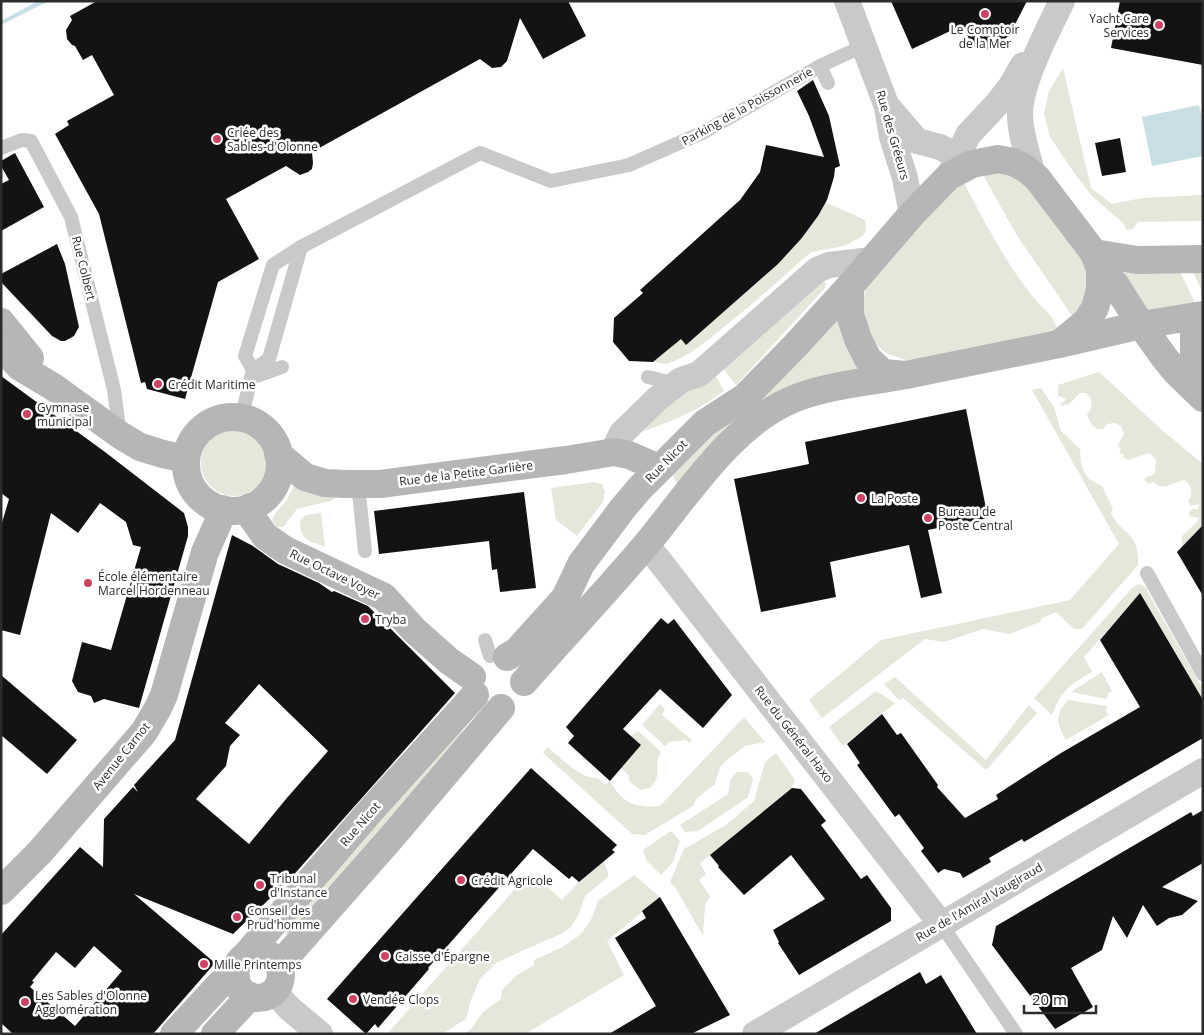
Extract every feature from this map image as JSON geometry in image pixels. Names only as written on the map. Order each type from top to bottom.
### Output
[{"type":"main road","points":[[959,165],[998,159],[1013,162],[1025,168],[1033,175],[1115,284],[1141,325],[1176,372],[1203,397]]},
{"type":"main road","name":"Rue Nicot","points":[[494,651],[517,651],[565,598],[587,557],[623,508],[659,468],[705,422],[745,397],[795,346],[912,214],[959,165]]},
{"type":"main road","points":[[1097,261],[1203,260]]},
{"type":"main road","points":[[1059,344],[1087,321],[1096,308],[1100,290],[1097,261]]},
{"type":"main road","points":[[850,286],[850,315],[858,339],[868,359],[883,372],[906,375]]},
{"type":"main road","points":[[524,682],[646,545],[733,439],[762,416],[790,401],[812,393],[1059,344],[1141,325],[1200,315],[1194,334],[1194,361],[1203,397]]},
{"type":"main road","points":[[1,322],[55,388]]},
{"type":"main road","points":[[1,347],[20,367],[55,388],[120,435],[140,447],[186,460]]},
{"type":"main road","points":[[224,418],[243,418],[253,422],[270,435],[278,454],[280,463],[276,482],[266,497],[250,507],[236,510],[222,509],[205,501],[192,487],[187,469],[186,460],[192,441],[205,426],[224,418]]},
{"type":"main road","name":"Rue de la Petite Garlière","points":[[278,454],[305,477],[326,483],[380,484],[614,452],[628,455],[659,468]]},
{"type":"main road","points":[[611,584],[620,551],[663,500],[666,488],[659,474],[659,468]]},
{"type":"main road","name":"Rue Octave Voyer","points":[[250,507],[253,520],[265,536],[285,550],[384,597],[414,630],[450,661],[474,686]]},
{"type":"main road","name":"Avenue Carnot","points":[[1,891],[40,852],[144,732],[158,708],[205,552],[222,509]]},
{"type":"main road","points":[[494,651],[518,664],[524,675],[524,682],[520,696],[515,702],[500,708],[494,708],[483,703],[474,686],[478,664],[494,651]]},
{"type":"main road","name":"Rue Nicot","points":[[215,1034],[257,977],[372,809],[474,686]]},
{"type":"main road","name":"Rue Nicot","points":[[174,1034],[221,983],[257,977],[391,838],[500,708]]},
{"type":"street","name":"Rue des Gréeurs","points":[[847,1],[887,106],[892,137],[905,178],[912,214]]},
{"type":"street","points":[[1033,175],[1021,125],[1021,104],[1024,90],[1044,39],[1062,1]]},
{"type":"street","points":[[887,106],[917,141],[940,147],[959,165],[968,135],[997,104],[1011,86],[1025,62],[1044,39]]},
{"type":"street","points":[[614,452],[618,441],[631,423],[681,380],[699,374],[817,270],[829,265],[872,260]]},
{"type":"street","name":"Rue du Général Haxo","points":[[646,545],[941,924]]},
{"type":"street","name":"Rue de l'Amiral Vaugiraud","points":[[755,1034],[1203,771]]},
{"type":"street","points":[[257,977],[289,1008],[320,1034]]},
{"type":"lane","name":"Parking de la Poissonnerie","points":[[252,374],[245,356],[273,265],[300,247],[480,153],[551,181],[629,166],[704,132],[820,66],[863,46]]},
{"type":"lane","points":[[820,66],[828,83]]},
{"type":"lane","name":"Rue Colbert","points":[[1,148],[22,140],[31,141],[72,217],[114,390],[120,435]]},
{"type":"lane","points":[[243,418],[252,374],[269,359],[300,247]]},
{"type":"lane","points":[[252,374],[282,367]]},
{"type":"lane","points":[[648,377],[676,384]]},
{"type":"lane","points":[[358,484],[365,551]]},
{"type":"lane","points":[[1147,573],[1203,674]]},
{"type":"lane","points":[[941,924],[1016,1034]]},
{"type":"shaded area","points":[[1063,68],[1091,188],[1112,204],[1142,198],[1203,195],[1203,221],[1138,222],[1133,229],[1126,230],[1124,224],[1092,196],[1050,137],[1044,113],[1049,91]]},
{"type":"shaded area","points":[[1001,172],[1018,178],[1031,188],[1082,259],[1087,275],[1087,302],[1073,317],[1016,234],[982,173]]},
{"type":"shaded area","points":[[963,181],[1004,255],[1033,297],[1052,317],[1057,331],[910,362],[886,353],[873,342],[862,309],[865,291],[874,274],[954,183]]},
{"type":"shaded area","points":[[825,202],[865,220],[865,233],[844,246],[811,252],[752,304],[690,353],[667,364],[653,362],[672,347],[672,329],[686,345],[778,264],[801,239]]},
{"type":"shaded area","points":[[1190,266],[1203,266],[1203,293]]},
{"type":"shaded area","points":[[1178,268],[1197,307],[1150,314],[1124,274],[1126,272]]},
{"type":"shaded area","points":[[823,280],[826,283],[825,288],[736,385],[722,367]]},
{"type":"shaded area","points":[[840,317],[868,371],[749,405]]},
{"type":"shaded area","points":[[1099,372],[1163,431],[1203,464],[1203,525],[1182,547],[1182,536],[1199,518],[1190,516],[1189,512],[1193,509],[1198,509],[1199,504],[1190,506],[1188,500],[1191,497],[1191,492],[1188,484],[1184,480],[1169,486],[1161,486],[1154,482],[1148,484],[1144,479],[1155,472],[1156,459],[1149,453],[1128,460],[1123,457],[1124,455],[1119,453],[1121,449],[1118,445],[1124,434],[1121,426],[1115,423],[1107,424],[1103,429],[1094,427],[1087,415],[1092,404],[1086,393],[1080,393],[1069,404],[1061,406],[1061,403],[1066,399],[1058,396],[1058,385]]},
{"type":"shaded area","points":[[715,375],[724,391],[684,415],[640,432],[684,386]]},
{"type":"shaded area","points":[[1041,388],[1054,407],[1061,431],[1080,449],[1084,472],[1089,479],[1102,486],[1113,509],[1111,514],[1133,540],[1138,554],[1138,565],[1082,629],[1074,629],[1056,612],[1042,618],[1040,622],[1010,634],[983,629],[944,642],[925,639],[822,718],[809,700],[881,640],[1070,600],[1119,544],[1032,390]]},
{"type":"shaded area","points":[[739,413],[743,419],[680,488],[676,483],[667,459],[707,440]]},
{"type":"shaded area","points":[[234,430],[247,432],[257,440],[265,450],[267,463],[265,476],[257,486],[247,494],[234,496],[221,494],[211,486],[203,476],[201,463],[203,450],[211,440],[221,432]]},
{"type":"shaded area","points":[[594,482],[602,484],[605,491],[603,502],[577,536],[556,520],[551,488]]},
{"type":"shaded area","points":[[301,483],[331,492],[335,498],[297,509],[283,527],[277,527],[272,520],[274,515],[286,501],[294,486]]},
{"type":"shaded area","points":[[321,513],[325,547],[306,538],[300,527],[300,520],[306,515]]},
{"type":"shaded area","points":[[1139,584],[1147,588],[1203,689],[1203,700],[1140,594],[1084,657],[1092,672],[1067,689],[1052,715],[1034,698],[1133,587]]},
{"type":"shaded area","points":[[1102,672],[1112,691],[1108,694],[1107,699],[1071,692]]},
{"type":"shaded area","points":[[895,677],[986,760],[1029,705],[1037,713],[986,770],[903,698],[899,700],[884,684]]},
{"type":"shaded area","points":[[876,691],[895,703],[843,746],[829,727]]},
{"type":"shaded area","points":[[1068,700],[1107,706],[1106,712],[1109,715],[1066,740],[1058,719],[1061,710]]},
{"type":"shaded area","points":[[660,704],[665,709],[662,715],[692,740],[690,743],[685,740],[669,742],[665,746],[642,725]]},
{"type":"shaded area","points":[[744,717],[765,742],[745,746],[720,767],[715,784],[697,798],[693,806],[645,835],[632,834],[543,753],[547,747],[578,772],[592,778],[598,778],[605,785],[610,781],[620,795],[630,803],[643,806],[660,806]]},
{"type":"shaded area","points":[[457,728],[464,734],[291,940],[281,928]]},
{"type":"shaded area","points":[[638,731],[661,752],[657,762],[657,778],[650,788],[640,790],[628,780],[630,777],[621,768],[641,745],[631,736]]},
{"type":"shaded area","points":[[776,753],[795,780],[791,789],[700,863],[706,874],[699,880],[710,896],[705,905],[703,936],[675,887],[670,882],[684,849],[726,825],[754,801],[765,762]]},
{"type":"shaded area","points":[[737,772],[748,772],[753,779],[748,797],[698,831],[685,832],[680,825],[728,794],[731,779]]},
{"type":"shaded area","points":[[671,831],[680,841],[673,862],[661,875],[647,861],[643,850]]},
{"type":"shaded area","points":[[603,861],[608,877],[585,896],[578,916],[570,928],[561,934],[496,963],[480,979],[471,1000],[466,1019],[442,1034],[387,1034],[530,872],[562,900]]},
{"type":"shaded area","points":[[634,875],[660,897],[607,941],[624,975],[525,1034],[464,1034],[471,1029],[483,1012],[501,999],[502,990],[516,976],[534,965],[534,960],[561,948],[581,934],[592,918],[598,901]]},
{"type":"water","points":[[1,1],[49,1],[1,25]]},
{"type":"water","points":[[1199,105],[1203,121],[1203,156],[1152,166],[1142,117]]},
{"type":"pier","points":[[5,1],[38,1],[1,21],[1,3]]},
{"type":"building","points":[[97,1],[568,1],[586,36],[543,59],[520,18],[507,61],[501,67],[492,68],[480,59],[312,152],[312,169],[308,172],[300,175],[286,166],[226,199],[259,259],[218,282],[185,399],[147,389],[145,382],[141,383],[99,214],[55,134],[69,125],[67,121],[114,95],[92,55],[83,60],[75,46],[67,39],[66,30],[72,20],[70,16]]},
{"type":"building","points":[[891,1],[1027,1],[1009,36],[986,50],[972,46],[963,25],[912,49]]},
{"type":"building","name":"Yacht Care Services","points":[[1120,1],[1203,1],[1203,65],[1111,48]]},
{"type":"building","points":[[813,80],[829,116],[840,166],[835,168],[827,200],[818,216],[801,239],[778,264],[686,345],[681,339],[653,362],[629,361],[613,342],[614,318],[643,293],[640,290],[740,200],[760,172],[766,145],[824,157],[809,116],[797,91]]},
{"type":"building","points":[[1120,138],[1126,172],[1102,176],[1095,143]]},
{"type":"building","points":[[15,153],[44,207],[1,231],[1,184],[9,180],[1,166],[1,161]]},
{"type":"building","points":[[57,244],[65,264],[79,327],[74,336],[65,341],[52,336],[1,282],[1,274]]},
{"type":"building","points":[[1,376],[184,513],[188,527],[188,536],[139,708],[104,699],[94,703],[91,696],[78,692],[72,681],[82,642],[111,650],[141,547],[133,545],[126,522],[100,503],[78,533],[51,513],[20,635],[1,630],[1,526],[9,499],[1,493]]},
{"type":"building","name":"La Poste","points":[[966,409],[988,518],[928,530],[942,593],[921,598],[909,545],[830,562],[836,597],[761,612],[734,479],[809,464],[805,442]]},
{"type":"building","points":[[524,492],[536,588],[500,592],[497,569],[492,570],[489,541],[379,554],[374,511]]},
{"type":"building","points":[[1203,525],[1203,596],[1177,552]]},
{"type":"building","points":[[232,535],[253,546],[278,564],[319,583],[332,592],[334,591],[368,606],[455,693],[290,879],[233,934],[134,894],[215,963],[153,1034],[13,1034],[1,1023],[1,935],[80,847],[103,867],[104,819],[133,787],[138,792],[134,785],[175,740]],"holes":[[[259,684],[328,751],[249,844],[196,799],[226,766],[230,746],[240,735],[225,723]],[[94,946],[122,971],[75,1026],[30,987],[34,982],[32,981],[56,952],[75,968]]]},
{"type":"building","points":[[1140,593],[1203,700],[1203,738],[1024,842],[1022,839],[989,858],[991,862],[963,878],[960,873],[944,869],[938,873],[921,851],[924,848],[899,814],[895,817],[857,765],[860,763],[847,744],[882,714],[897,735],[901,733],[938,785],[937,787],[965,818],[998,799],[996,795],[1061,753],[1140,707],[1100,640]]},
{"type":"building","points":[[661,618],[668,624],[674,619],[732,695],[703,728],[660,689],[623,729],[641,745],[610,781],[568,743],[574,736],[566,727]]},
{"type":"building","points":[[1,675],[77,740],[47,774],[1,735]]},
{"type":"building","points":[[531,768],[617,845],[612,850],[615,852],[579,882],[572,876],[569,879],[533,849],[378,1028],[375,1024],[366,1034],[327,999]]},
{"type":"building","points":[[792,788],[801,789],[826,821],[821,825],[861,879],[867,875],[891,908],[891,921],[799,975],[778,943],[773,930],[825,899],[791,855],[744,895],[718,867],[710,855]]},
{"type":"building","points":[[1203,810],[1203,863],[1162,887],[1198,901],[1182,915],[1169,918],[1157,926],[1143,905],[1127,938],[1113,916],[1102,950],[1071,968],[1093,1007],[1055,1029],[992,945],[996,926],[1191,812],[1193,816]]},
{"type":"building","points":[[660,897],[730,1015],[691,1034],[609,1034],[656,1006],[615,938],[646,918],[642,911]]},
{"type":"building","points":[[920,972],[926,984],[941,975],[977,1034],[814,1034]]},
{"type":"place","name":"Le Comptoir de la Mer","points":[[985,14]]},
{"type":"place","name":"Yacht Care Services","points":[[1159,25]]},
{"type":"place","name":"Criée des Sables-d'Olonne","points":[[217,139]]},
{"type":"place","name":"Crédit Maritime","points":[[158,384]]},
{"type":"place","name":"Gymnase municipal","points":[[27,414]]},
{"type":"place","name":"La Poste","points":[[861,498]]},
{"type":"place","name":"Bureau de Poste Central","points":[[928,518]]},
{"type":"place","name":"École élémentaire Marcel Hordenneau","points":[[88,583]]},
{"type":"place","name":"Tryba","points":[[365,619]]},
{"type":"place","name":"Crédit Agricole","points":[[461,880]]},
{"type":"place","name":"Tribunal d'Instance","points":[[260,885]]},
{"type":"place","name":"Conseil des Prud'homme","points":[[237,917]]},
{"type":"place","name":"Caisse d'Épargne","points":[[385,956]]},
{"type":"place","name":"Mille Printemps","points":[[204,964]]},
{"type":"place","name":"Vendée Clops","points":[[353,999]]},
{"type":"place","name":"Les Sables d'Olonne Agglomération","points":[[25,1002]]}]
